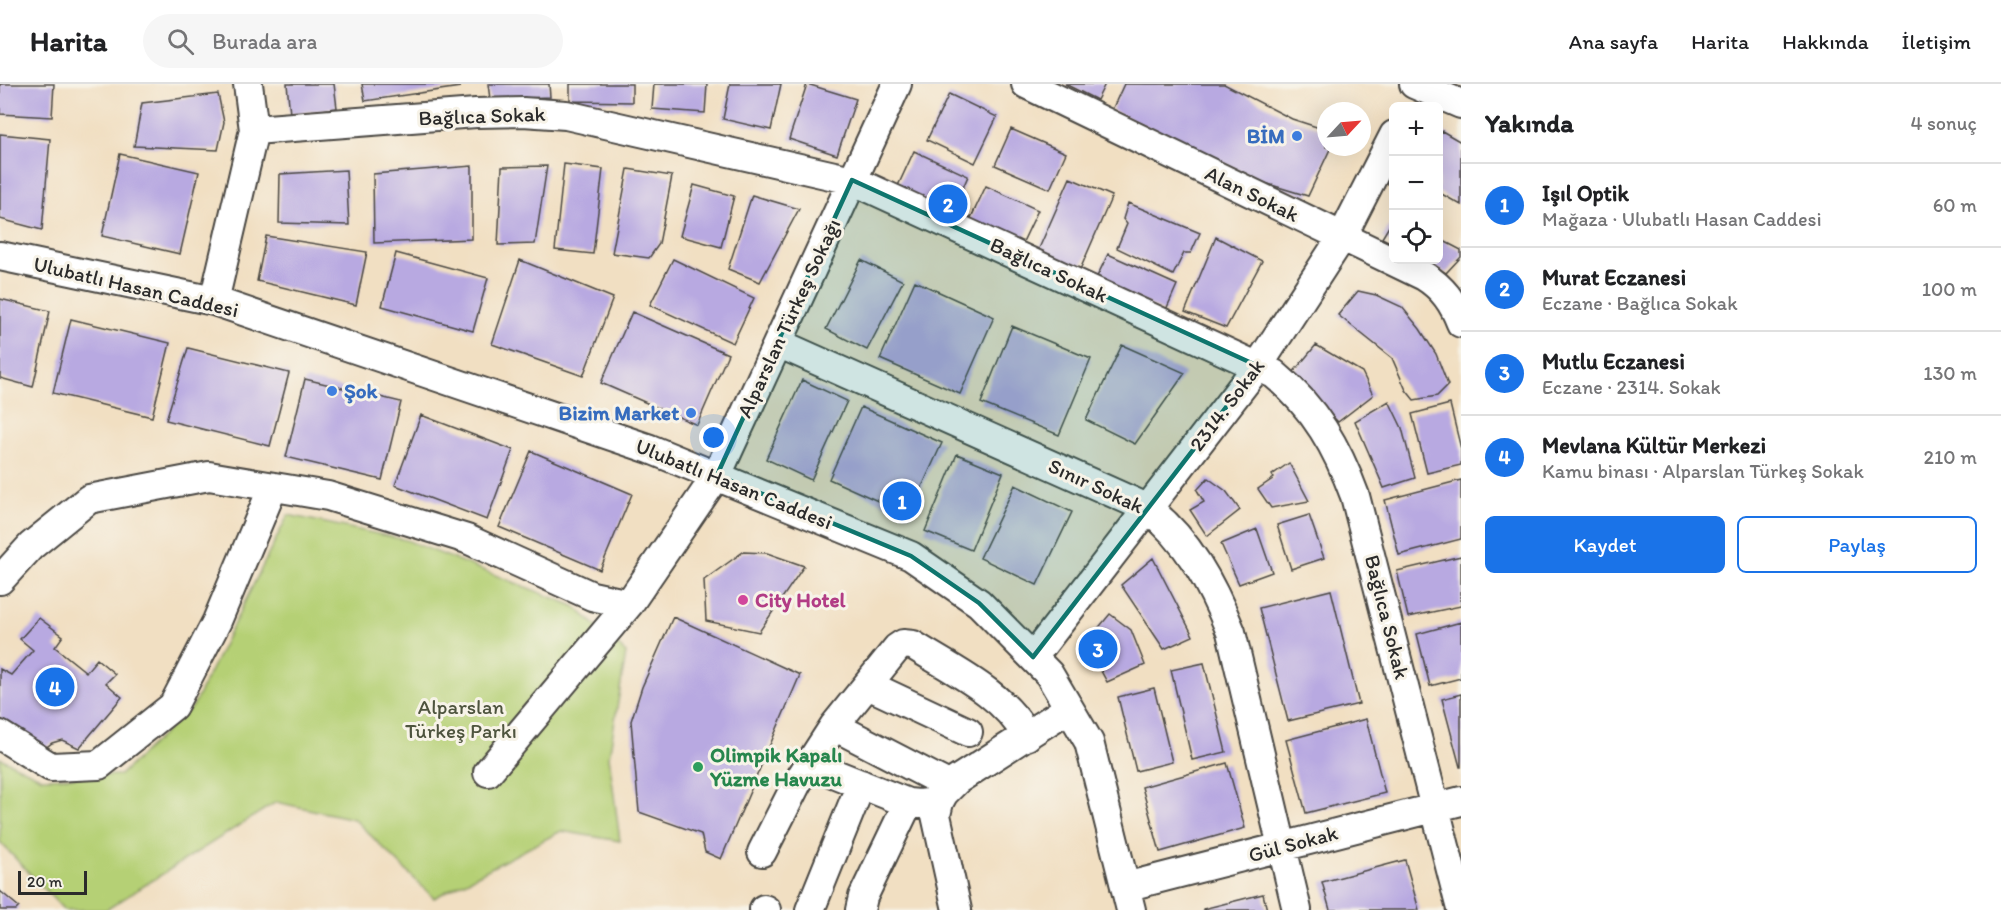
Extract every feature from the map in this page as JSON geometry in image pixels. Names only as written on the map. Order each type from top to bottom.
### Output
[{"type":"street","points":[[214,301],[254,130],[248,84]]},
{"type":"street","name":"Alparslan Türkeş Sokağı","points":[[488,772],[629,604],[717,475],[897,84]]},
{"type":"street","name":"Alan Sokak","points":[[1026,84],[1424,276],[1452,282],[1452,302],[1461,323]]},
{"type":"street","points":[[1414,92],[1461,104]]},
{"type":"street","name":"Bağlıca Sokak","points":[[254,130],[476,113],[543,113],[566,115],[852,180],[1274,374],[1304,402],[1329,439],[1349,480],[1448,804],[1461,909]]},
{"type":"street","name":"2314. Sokak","points":[[1033,657],[1258,366],[1342,237],[1389,145]]},
{"type":"street","name":"Ulubatlı Hasan Caddesi","points":[[0,256],[214,301],[650,449],[911,556],[979,603],[1049,674],[1089,742],[1128,899]]},
{"type":"street","name":"Sınır Sokak","points":[[778,343],[1147,508],[1162,519],[1190,553],[1221,606],[1231,632],[1297,910]]},
{"type":"street","points":[[0,580],[31,546],[89,499],[209,476],[328,496],[467,539],[592,596],[629,604]]},
{"type":"street","points":[[0,735],[51,767],[99,765],[173,706],[217,621],[273,487]]},
{"type":"street","points":[[762,852],[796,783],[834,726],[897,648],[908,644],[996,697],[1012,713],[1027,736]]},
{"type":"street","points":[[868,685],[968,732]]},
{"type":"street","points":[[810,764],[908,803],[919,804],[944,794],[968,772],[1069,708]]},
{"type":"street","points":[[834,726],[944,794]]},
{"type":"street","points":[[810,910],[861,784]]},
{"type":"street","points":[[944,794],[936,815],[957,910]]},
{"type":"street","points":[[860,910],[863,897],[908,803]]},
{"type":"street","name":"Gül Sokak","points":[[1128,899],[1282,847],[1448,804]]},
{"type":"highlighted area","points":[[852,180],[1258,366],[1033,657],[979,603],[911,556],[717,475]]},
{"type":"green space","name":"Alparslan Türkeş Parkı","points":[[288,515],[406,540],[574,606],[626,653],[609,757],[620,841],[561,831],[434,898],[354,819],[276,802],[106,910],[64,910],[0,842],[0,758],[42,778],[120,775],[193,706]]},
{"type":"building","points":[[0,84],[54,84],[52,117],[0,114]]},
{"type":"building","points":[[287,84],[334,84],[337,108],[290,114]]},
{"type":"building","points":[[362,84],[460,84],[460,87],[365,101]]},
{"type":"building","points":[[488,84],[549,84],[550,97],[490,99]]},
{"type":"building","points":[[570,84],[632,84],[632,102],[570,101]]},
{"type":"building","points":[[654,84],[707,84],[705,113],[652,109]]},
{"type":"building","points":[[730,84],[781,84],[771,130],[723,119]]},
{"type":"building","points":[[807,84],[856,99],[837,155],[789,139]]},
{"type":"building","points":[[1065,84],[1105,84],[1097,100]]},
{"type":"building","points":[[1124,84],[1224,84],[1292,119],[1317,127],[1317,156],[1327,156],[1308,196],[1265,183],[1112,110]]},
{"type":"building","points":[[218,94],[224,122],[218,150],[134,146],[142,103]]},
{"type":"building","points":[[949,94],[997,117],[975,163],[927,140]]},
{"type":"building","points":[[1011,129],[1066,153],[1050,189],[995,165]]},
{"type":"building","points":[[1443,132],[1461,142],[1461,205],[1443,195]]},
{"type":"building","points":[[0,134],[50,139],[42,230],[0,219]]},
{"type":"building","points":[[914,151],[968,176],[952,213],[897,188]]},
{"type":"building","points":[[120,154],[199,172],[180,254],[102,236]]},
{"type":"building","points":[[564,164],[603,169],[593,254],[555,250]]},
{"type":"building","points":[[472,166],[472,239],[374,243],[373,174]]},
{"type":"building","points":[[547,166],[535,244],[498,245],[502,167]]},
{"type":"building","points":[[628,169],[672,176],[659,244],[649,258],[612,253]]},
{"type":"building","points":[[346,170],[349,225],[279,223],[280,174]]},
{"type":"building","points":[[1070,178],[1112,196],[1079,272],[1037,253]]},
{"type":"building","points":[[694,185],[734,196],[721,247],[680,236]]},
{"type":"building","points":[[986,186],[1038,210],[1021,246],[969,222]]},
{"type":"building","points":[[752,195],[799,209],[760,282],[728,269]]},
{"type":"building","points":[[1128,203],[1200,233],[1191,253],[1184,253],[1173,275],[1117,248],[1127,224],[1123,219]]},
{"type":"building","points":[[1389,226],[1389,242],[1382,238]]},
{"type":"building","points":[[266,236],[367,252],[356,305],[257,281]]},
{"type":"building","points":[[1216,237],[1262,261],[1226,328],[1185,312]]},
{"type":"building","points":[[1443,241],[1461,250],[1461,257],[1446,273],[1429,264],[1443,264]]},
{"type":"building","points":[[396,253],[488,278],[473,331],[382,306]]},
{"type":"building","points":[[1108,254],[1177,285],[1165,312],[1095,281]]},
{"type":"building","points":[[673,259],[754,298],[733,343],[650,305]]},
{"type":"building","points":[[520,260],[613,298],[583,376],[492,344]]},
{"type":"building","points":[[861,260],[903,281],[867,350],[826,329]]},
{"type":"building","points":[[915,281],[994,317],[960,394],[880,359]]},
{"type":"building","points":[[1358,291],[1376,295],[1402,307],[1420,329],[1436,354],[1448,385],[1437,396],[1414,400],[1406,390],[1392,358],[1338,315]]},
{"type":"building","points":[[0,299],[50,311],[33,387],[0,378]]},
{"type":"building","points":[[632,312],[728,354],[697,425],[601,383]]},
{"type":"building","points":[[71,319],[170,343],[152,417],[53,393]]},
{"type":"building","points":[[1012,326],[1091,359],[1059,435],[981,403]]},
{"type":"building","points":[[1122,345],[1185,373],[1135,444],[1086,420]]},
{"type":"building","points":[[1316,345],[1362,372],[1373,395],[1338,422],[1292,374]]},
{"type":"building","points":[[188,348],[289,373],[270,446],[166,420]]},
{"type":"building","points":[[305,379],[401,402],[382,480],[286,457]]},
{"type":"building","points":[[802,380],[847,401],[811,480],[766,459]]},
{"type":"building","points":[[1389,401],[1402,428],[1415,478],[1384,488],[1355,421]]},
{"type":"building","points":[[1450,404],[1461,449],[1461,465],[1427,473],[1412,414]]},
{"type":"building","points":[[861,407],[942,443],[909,515],[829,479]]},
{"type":"building","points":[[421,415],[513,450],[487,520],[395,485]]},
{"type":"building","points":[[531,451],[632,494],[600,570],[499,527]]},
{"type":"building","points":[[957,454],[1003,473],[971,550],[925,531]]},
{"type":"building","points":[[1289,463],[1309,501],[1271,508],[1258,489],[1274,478],[1272,475]]},
{"type":"building","points":[[1208,478],[1226,491],[1240,510],[1207,536],[1190,510],[1204,502],[1197,490]]},
{"type":"building","points":[[1461,480],[1461,539],[1399,555],[1385,500]]},
{"type":"building","points":[[1015,485],[1072,512],[1037,585],[980,558]]},
{"type":"building","points":[[1309,515],[1324,558],[1291,569],[1277,525]]},
{"type":"building","points":[[1257,529],[1272,572],[1239,584],[1221,544]]},
{"type":"building","name":"City Hotel","points":[[743,552],[767,553],[804,566],[759,632],[706,621],[704,580]]},
{"type":"building","points":[[1461,556],[1461,606],[1408,617],[1397,571]]},
{"type":"building","points":[[1153,558],[1193,636],[1164,649],[1121,585]]},
{"type":"building","points":[[1331,590],[1359,704],[1288,721],[1259,608]]},
{"type":"building","points":[[1110,614],[1131,630],[1145,665],[1107,682],[1086,643]]},
{"type":"building","name":"Olimpik Kapalı Yüzme Havuzu","points":[[673,617],[800,675],[721,859],[705,852],[701,834],[639,812],[631,721],[642,687]]},
{"type":"building","points":[[39,618],[63,636],[55,647],[86,672],[97,659],[115,674],[106,683],[122,697],[79,748],[62,740],[52,743],[40,752],[0,718],[0,669],[11,675],[33,650],[20,639]]},
{"type":"building","points":[[1461,622],[1461,678],[1430,686],[1417,634]]},
{"type":"building","points":[[1204,663],[1226,752],[1192,760],[1171,670]]},
{"type":"building","points":[[1154,688],[1172,762],[1136,771],[1118,697]]},
{"type":"building","points":[[1461,694],[1461,767],[1460,767],[1442,699]]},
{"type":"building","points":[[1366,719],[1385,793],[1306,813],[1286,740]]},
{"type":"building","points":[[1227,763],[1245,828],[1160,852],[1142,787]]},
{"type":"building","points":[[1405,860],[1419,910],[1330,910],[1322,882]]},
{"type":"building","points":[[0,891],[19,907],[16,910],[0,910]]},
{"type":"building","points":[[1263,894],[1267,910],[1203,910],[1203,909]]},
{"type":"place","name":"BİM","points":[[1297,136]]},
{"type":"place","name":"Murat Eczanesi","points":[[948,204]]},
{"type":"place","name":"Şok","points":[[332,391]]},
{"type":"place","name":"Bizim Market","points":[[691,413]]},
{"type":"place","name":"Işıl Optik","points":[[902,501]]},
{"type":"place","name":"City Hotel","points":[[743,600]]},
{"type":"place","name":"Mutlu Eczanesi","points":[[1098,649]]},
{"type":"place","name":"Mevlana Kültür Merkezi","points":[[55,687]]},
{"type":"place","name":"Olimpik Kapalı Yüzme Havuzu","points":[[698,767]]}]
